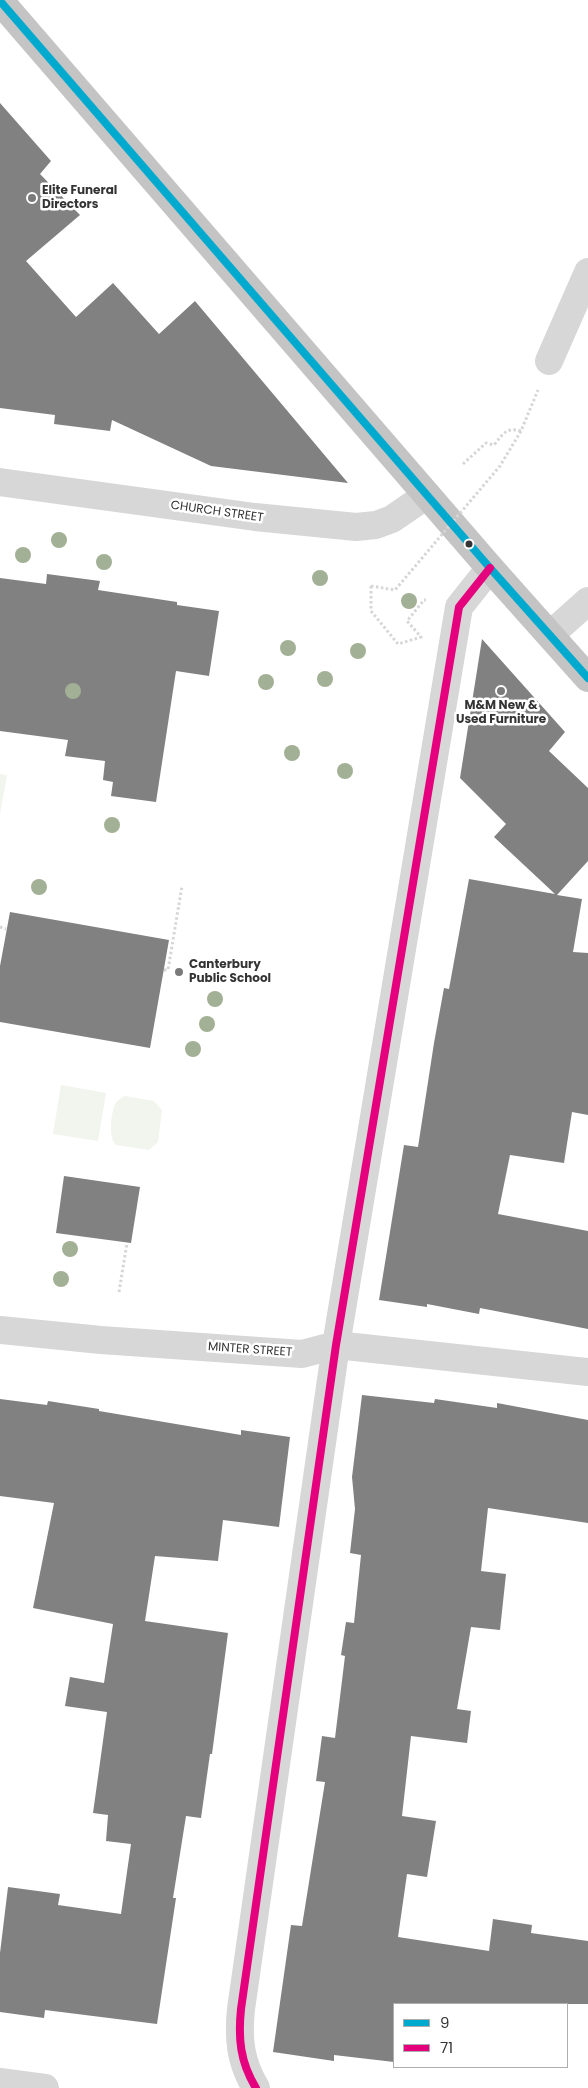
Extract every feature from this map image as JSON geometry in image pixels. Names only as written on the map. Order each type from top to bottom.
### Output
[{"type":"highway","points":[[0,1],[490,568],[588,678]]},
{"type":"street","points":[[549,361],[588,272]]},
{"type":"street","name":"CHURCH STREET","points":[[0,482],[255,518],[356,527],[376,525],[392,519],[427,495]]},
{"type":"street","points":[[256,2088],[248,2074],[241,2054],[239,2033],[241,2009],[336,1345],[459,607],[490,568]]},
{"type":"street","points":[[550,634],[588,601]]},
{"type":"street","name":"MINTER STREET","points":[[0,1330],[101,1340],[302,1354],[336,1345],[588,1372]]},
{"type":"street","points":[[0,2082],[46,2088]]},
{"type":"path","points":[[431,602],[424,600],[407,621],[421,637],[398,644],[371,611],[371,586],[395,590],[500,466],[521,431],[549,361]]},
{"type":"path","points":[[463,464],[486,442],[494,445],[505,431],[512,428],[521,431]]},
{"type":"path","points":[[164,970],[168,970],[182,886]]},
{"type":"path","points":[[0,927],[6,929]]},
{"type":"path","points":[[120,1292],[127,1243]]},
{"type":"shaded area","points":[[0,774],[7,775],[0,814]]},
{"type":"shaded area","points":[[61,1085],[106,1093],[98,1141],[53,1134]]},
{"type":"shaded area","points":[[125,1096],[154,1101],[162,1110],[158,1142],[149,1150],[116,1145],[113,1142],[111,1120],[115,1104]]},
{"type":"building","points":[[0,103],[51,161],[40,174],[80,215],[26,261],[76,317],[113,283],[159,334],[195,301],[348,483],[211,466],[112,420],[110,431],[54,424],[55,415],[0,408]]},
{"type":"building","points":[[47,574],[100,581],[98,590],[177,602],[177,605],[219,611],[209,676],[176,671],[156,802],[111,796],[113,782],[103,780],[105,761],[65,756],[68,740],[0,731],[0,578],[46,584]]},
{"type":"building","points":[[482,639],[565,732],[549,751],[588,788],[588,861],[557,895],[582,899],[573,952],[588,953],[588,1115],[572,1112],[564,1163],[510,1155],[498,1214],[588,1231],[588,1329],[480,1308],[479,1314],[427,1304],[427,1307],[379,1300],[404,1145],[418,1147],[444,988],[449,989],[469,879],[555,894],[494,837],[506,824],[460,778]]},
{"type":"building","points":[[10,912],[169,940],[150,1048],[0,1022],[0,966]]},
{"type":"building","points":[[64,1176],[140,1187],[131,1243],[56,1233]]},
{"type":"building","points":[[362,1395],[434,1403],[435,1399],[497,1408],[497,1403],[588,1420],[588,1523],[488,1508],[481,1571],[506,1574],[500,1630],[471,1627],[457,1709],[471,1711],[467,1743],[411,1736],[402,1816],[436,1821],[427,1877],[407,1874],[398,1937],[489,1951],[493,1919],[532,1925],[531,1933],[588,1941],[588,2004],[393,2003],[393,2062],[334,2055],[334,2061],[273,2052],[291,1925],[302,1926],[325,1782],[316,1781],[322,1736],[335,1738],[345,1656],[341,1655],[346,1622],[354,1623],[361,1555],[350,1553],[355,1509],[352,1477]]},
{"type":"building","points":[[0,1399],[47,1405],[48,1401],[241,1435],[241,1430],[290,1437],[279,1527],[223,1520],[218,1561],[155,1556],[145,1621],[228,1633],[212,1754],[210,1754],[201,1818],[186,1816],[173,1898],[176,1898],[157,2024],[45,2010],[44,2018],[0,2012],[0,1953],[8,1887],[60,1894],[58,1905],[121,1914],[131,1844],[106,1841],[108,1815],[93,1813],[107,1712],[65,1706],[70,1677],[104,1683],[113,1624],[33,1608],[54,1503],[0,1496]]},
{"type":"transit line","name":"9","points":[[0,1],[490,568],[588,678]]},
{"type":"transit line","name":"71","points":[[256,2088],[246,2069],[241,2050],[241,2009],[336,1345],[459,607],[490,568]]},
{"type":"place","name":"Elite Funeral Directors","points":[[32,198]]},
{"type":"place","name":"M&M New & Used Furniture","points":[[501,691]]},
{"type":"place","name":"Canterbury Public School","points":[[179,972]]}]
